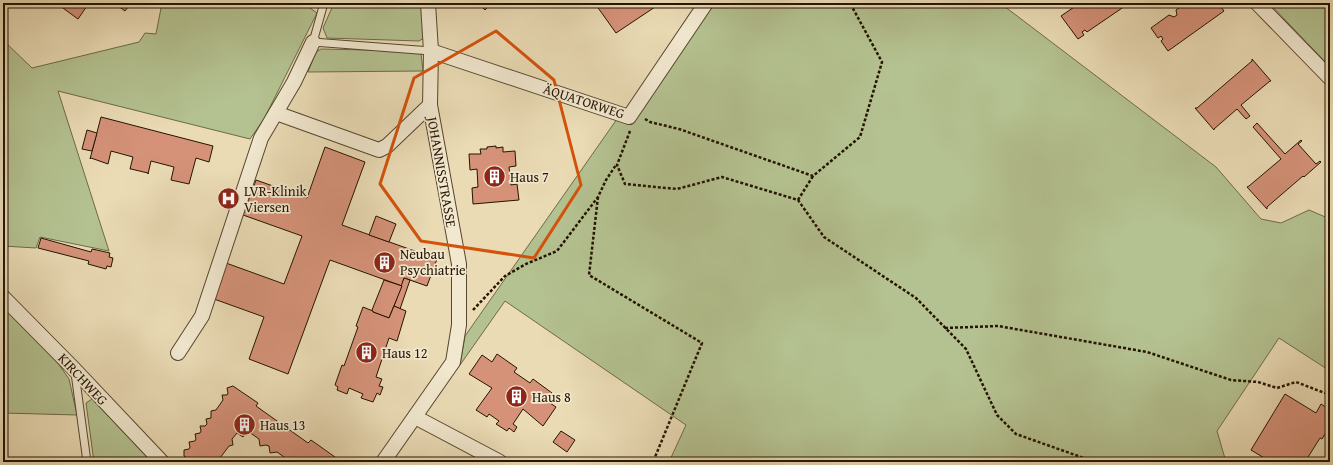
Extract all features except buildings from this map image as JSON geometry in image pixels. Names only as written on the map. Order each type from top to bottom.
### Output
[{"type":"street","name":"JOHANNISSTRASSE","points":[[383,462],[453,362],[460,325],[459,264],[430,105],[431,51],[428,3]]},
{"type":"street","name":"ÄQUATORWEG","points":[[431,51],[629,117],[706,3]]},
{"type":"street","points":[[1257,3],[1330,78]]},
{"type":"street","points":[[178,353],[202,316],[261,138],[294,82],[313,42]]},
{"type":"street","points":[[276,113],[379,150],[387,146],[430,105]]},
{"type":"street","name":"KIRCHWEG","points":[[3,297],[74,368],[162,462]]},
{"type":"street","points":[[415,417],[500,462]]},
{"type":"lane","points":[[324,3],[313,42],[431,51]]},
{"type":"lane","points":[[74,368],[87,462]]},
{"type":"path","points":[[798,200],[813,176],[860,137],[882,62],[850,3]]},
{"type":"path","points":[[650,122],[679,129],[813,176]]},
{"type":"path","points":[[460,325],[505,276],[526,264],[557,251],[598,197],[606,180],[617,165],[632,127]]},
{"type":"path","points":[[617,165],[625,184],[677,189],[722,177],[798,200],[824,237],[916,298],[966,349],[997,415],[1016,434],[1095,462]]},
{"type":"path","points":[[598,197],[589,275],[702,343],[653,462]]},
{"type":"path","points":[[945,328],[998,326],[1147,352],[1232,380],[1258,382],[1277,388],[1296,382],[1330,394]]},
{"type":"highlighted area","points":[[496,31],[554,80],[581,185],[534,258],[421,241],[380,184],[414,78]]},
{"type":"green space","points":[[162,3],[303,3],[317,13],[264,119],[250,139],[58,91],[109,251],[40,237],[36,248],[3,246],[3,40],[32,68],[139,42],[145,33],[156,34]]},
{"type":"green space","points":[[334,3],[422,3],[424,38],[419,41],[327,38],[323,28]]},
{"type":"green space","points":[[715,3],[1000,3],[1216,167],[1261,219],[1281,223],[1309,210],[1330,219],[1330,371],[1279,338],[1217,431],[1226,462],[669,462],[686,425],[505,301],[460,365],[465,336],[617,119],[630,123]]},
{"type":"green space","points":[[1269,3],[1330,3],[1330,67]]},
{"type":"green space","points":[[321,49],[413,51],[421,54],[423,71],[308,72],[316,52]]},
{"type":"green space","points":[[3,307],[55,359],[69,379],[77,415],[3,413]]},
{"type":"green space","points":[[92,399],[152,462],[94,462],[86,403]]},
{"type":"place","name":"Haus 7","points":[[494,177]]},
{"type":"place","name":"LVR-Klinik Viersen","points":[[228,199]]},
{"type":"place","name":"Neubau Psychiatrie","points":[[385,262]]},
{"type":"place","name":"Haus 12","points":[[366,353]]},
{"type":"place","name":"Haus 8","points":[[517,397]]},
{"type":"place","name":"Haus 13","points":[[244,425]]}]
